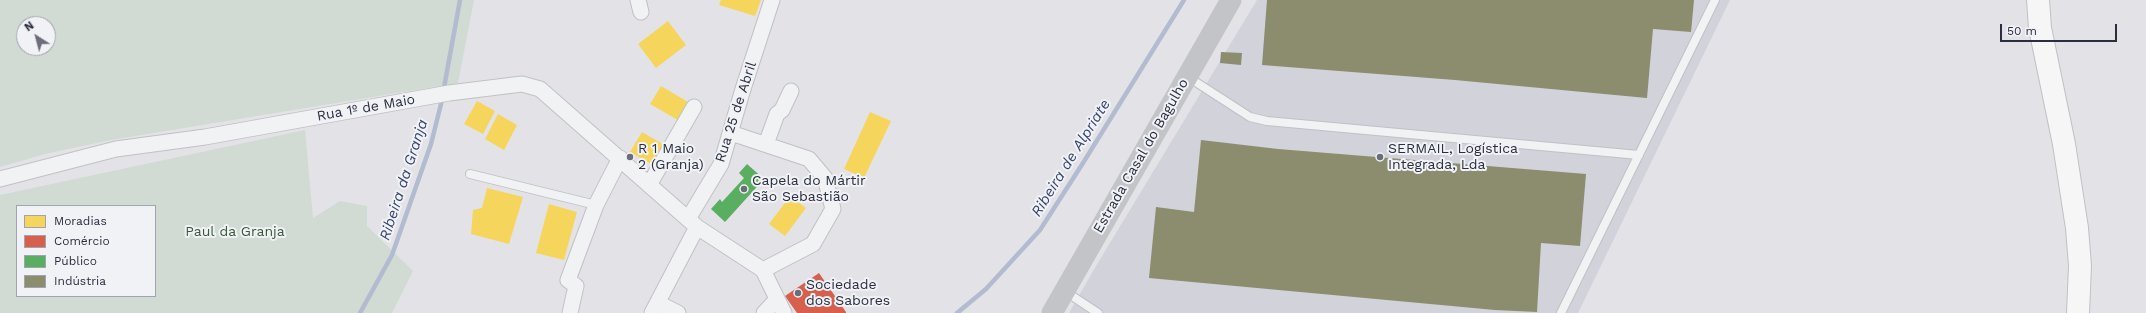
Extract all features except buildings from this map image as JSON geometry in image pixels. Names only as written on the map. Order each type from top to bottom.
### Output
[{"type":"main road","points":[[2038,0],[2040,28],[2050,83],[2064,144],[2077,228],[2080,266],[2078,313]]},
{"type":"main road","points":[[2051,0],[2061,76],[2085,184],[2093,265],[2092,313]]},
{"type":"street","name":"Rua 25 de Abril","points":[[655,308],[692,223],[721,164],[743,89],[772,0]]},
{"type":"street","name":"Estrada Casal do Bagulho","points":[[1052,313],[1231,0]]},
{"type":"street","name":"Rua 1º de Maio","points":[[0,179],[116,150],[205,137],[444,94],[522,84],[540,89],[692,223]]},
{"type":"street","points":[[766,144],[777,114],[782,110],[791,91]]},
{"type":"street","points":[[649,185],[694,107]]},
{"type":"street","points":[[731,133],[809,159],[825,178],[833,209],[812,244],[763,270]]},
{"type":"street","points":[[570,313],[576,286],[568,280],[596,206],[620,158]]},
{"type":"street","points":[[692,223],[763,270],[784,313]]},
{"type":"street","points":[[764,313],[777,299]]},
{"type":"street","points":[[655,308],[678,313]]},
{"type":"lane","points":[[1561,313],[1715,0]]},
{"type":"lane","points":[[1187,76],[1250,116],[1267,121],[1639,155]]},
{"type":"lane","points":[[470,174],[596,206]]},
{"type":"lane","points":[[1065,291],[1098,313]]},
{"type":"shaded area","points":[[1257,0],[1730,0],[1578,313],[1069,313]]},
{"type":"green space","points":[[0,0],[474,0],[458,83],[111,140],[45,154],[0,167]]},
{"type":"green space","name":"Paul da Granja","points":[[305,130],[313,218],[340,201],[367,206],[367,226],[413,271],[392,313],[0,313],[0,195]]},
{"type":"waterway","name":"Ribeira da Granja","points":[[360,313],[392,255],[431,144],[441,104],[460,0]]},
{"type":"waterway","name":"Ribeira de Alpriate","points":[[957,313],[986,289],[1040,230],[1184,0]]},
{"type":"place","name":"R 1 Maio 2 (Granja)","points":[[630,157]]},
{"type":"place","name":"SERMAIL, Logística Integrada, Lda","points":[[1380,157]]},
{"type":"place","name":"Capela do Mártir São Sebastião","points":[[744,189]]},
{"type":"place","name":"Sociedade dos Sabores","points":[[798,293]]}]
